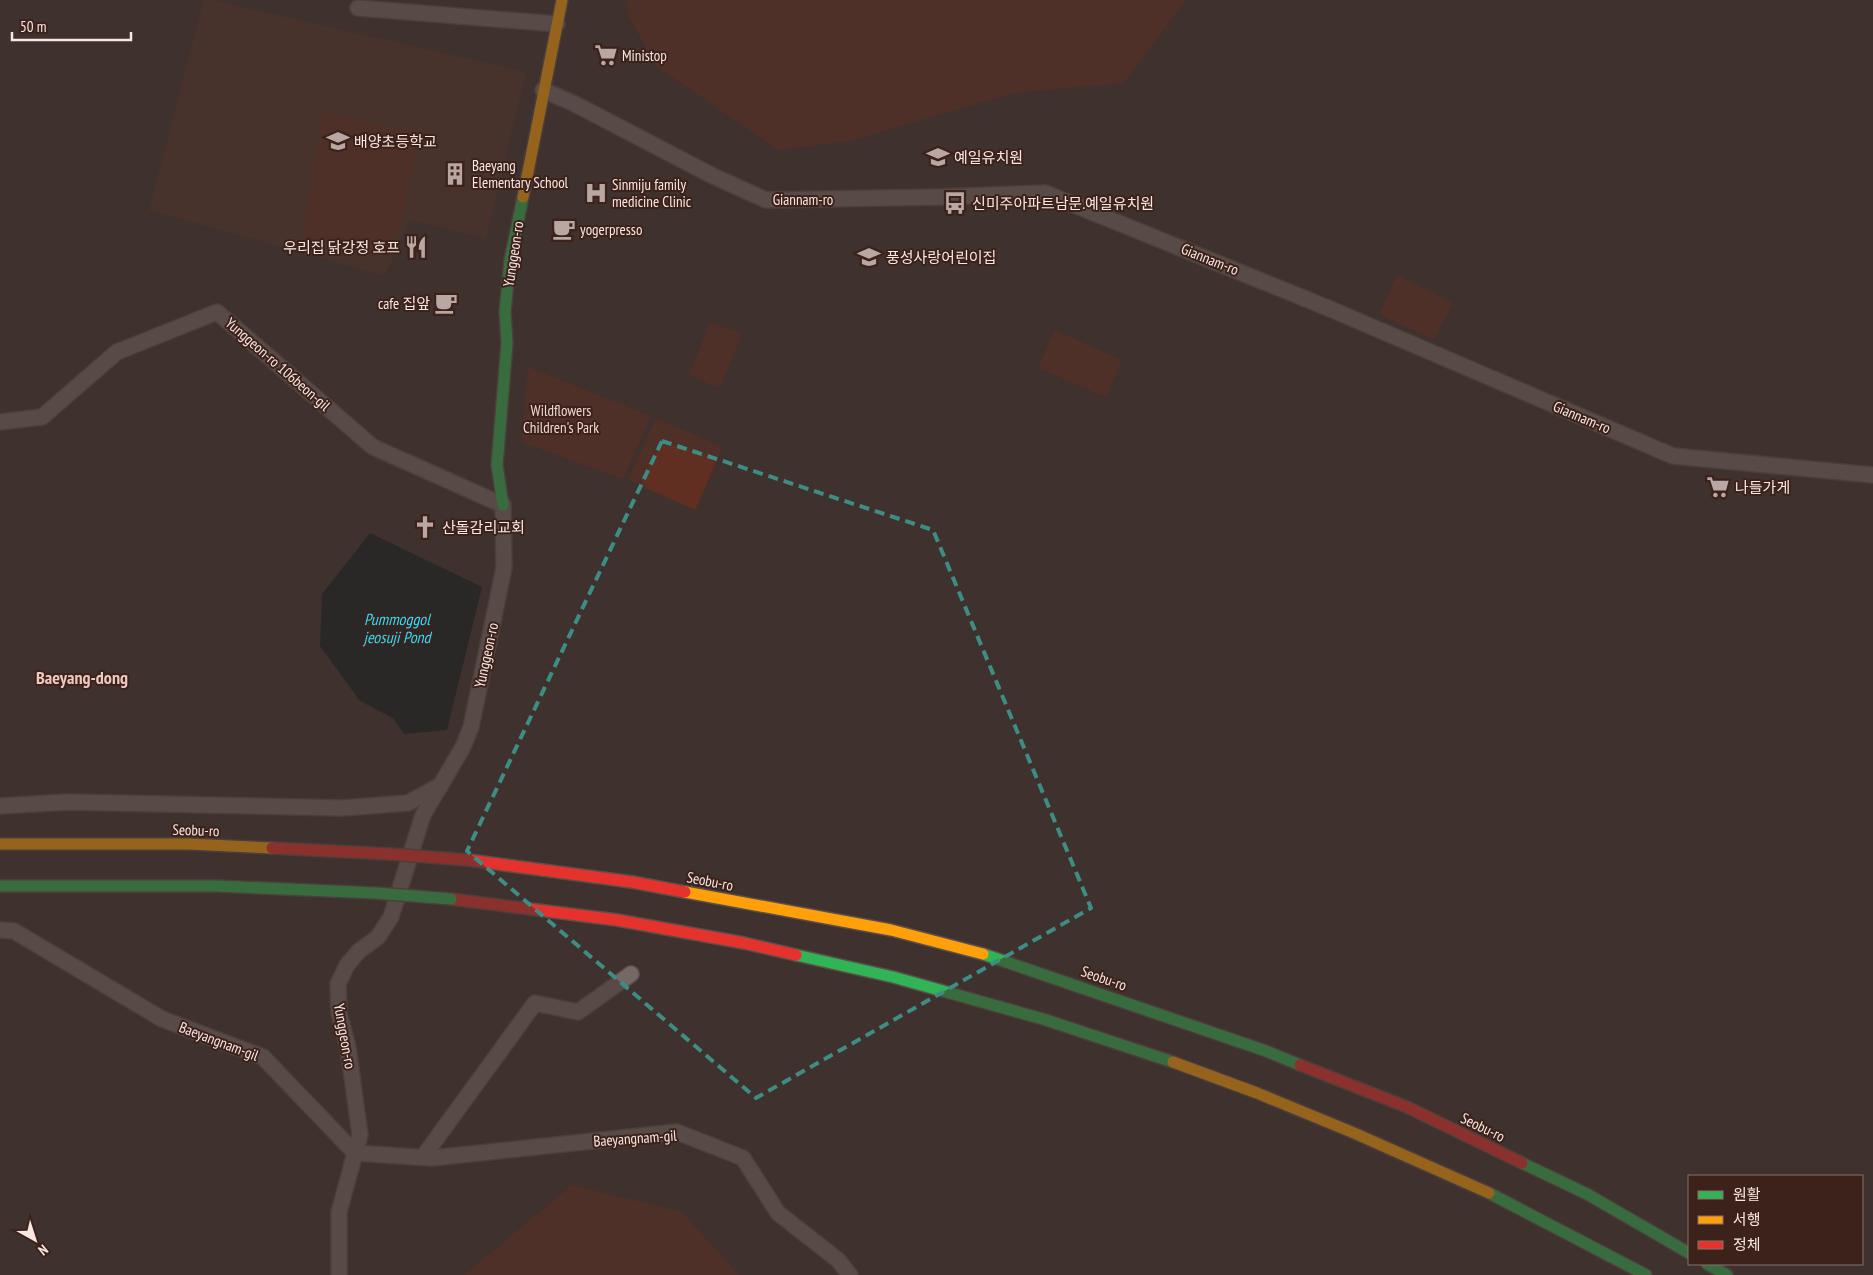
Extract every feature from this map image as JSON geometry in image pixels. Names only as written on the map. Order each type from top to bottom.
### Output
[{"type":"main road","name":"Yunggeon-ro","points":[[503,505],[497,465],[507,343],[505,312],[510,269],[543,90],[562,0]]},
{"type":"main road","name":"Seobu-ro","points":[[0,844],[189,844],[390,854],[468,860],[632,882],[891,930],[977,952],[1028,968],[1266,1051],[1407,1107],[1587,1194],[1688,1252]]},
{"type":"main road","points":[[0,886],[217,886],[376,893],[450,899],[617,920],[744,943],[893,977],[1052,1022],[1190,1068],[1345,1129],[1476,1186],[1646,1275]]},
{"type":"main road","points":[[1709,1265],[1727,1275]]},
{"type":"street","points":[[358,8],[557,24]]},
{"type":"street","name":"Giannam-ro","points":[[543,90],[575,104],[711,175],[766,200],[1045,193],[1328,308],[1673,456],[1710,458],[1873,475]]},
{"type":"street","name":"Yunggeon-ro 106beon-gil","points":[[0,422],[42,417],[117,352],[218,312],[373,447],[503,505]]},
{"type":"street","name":"Yunggeon-ro","points":[[339,1275],[340,1212],[360,1134],[348,1047],[339,1013],[338,984],[347,965],[359,951],[378,937],[391,917],[423,815],[463,747],[471,727],[504,568],[503,505]]},
{"type":"street","points":[[0,806],[68,802],[342,808],[408,803],[442,784]]},
{"type":"street","name":"Baeyangnam-gil","points":[[0,930],[14,931],[162,1019],[263,1057],[355,1153],[432,1158],[677,1132],[743,1158],[778,1213],[838,1260],[850,1275]]},
{"type":"street","points":[[423,1157],[535,1003],[578,1012],[631,974]]},
{"type":"highlighted area","points":[[662,441],[933,530],[1091,908],[756,1098],[467,851]]},
{"type":"shaded area","name":"배양초등학교","points":[[204,0],[212,0],[526,72],[486,238],[409,220],[385,276],[149,210]]},
{"type":"green space","points":[[627,0],[1186,0],[1124,83],[1014,93],[850,141],[778,150],[655,65],[628,15]]},
{"type":"green space","points":[[323,113],[421,133],[400,225],[383,257],[302,239]]},
{"type":"green space","points":[[1397,275],[1453,303],[1434,340],[1379,314]]},
{"type":"green space","points":[[710,322],[742,334],[720,388],[689,375]]},
{"type":"green space","points":[[1055,330],[1122,360],[1106,397],[1038,368]]},
{"type":"green space","name":"Wildflowers Children's Park","points":[[528,367],[651,416],[623,479],[521,442]]},
{"type":"green space","points":[[656,418],[723,447],[695,510],[628,480]]},
{"type":"green space","points":[[572,1185],[682,1212],[739,1275],[464,1275]]},
{"type":"water","name":"Pummoggol jeosuji Pond","points":[[370,533],[482,587],[447,730],[404,734],[393,718],[360,701],[320,646],[322,594]]},
{"type":"traffic: fast","points":[[503,505],[497,465],[507,343],[505,312],[510,260],[523,197]]},
{"type":"traffic: fast","points":[[0,886],[217,886],[376,893]]},
{"type":"traffic: fast","points":[[376,893],[451,899]]},
{"type":"traffic: fast","points":[[983,954],[1266,1051],[1300,1065]]},
{"type":"traffic: fast","points":[[796,955],[893,977],[1043,1019],[1173,1062]]},
{"type":"traffic: fast","points":[[1522,1163],[1587,1194],[1688,1252]]},
{"type":"traffic: fast","points":[[1489,1193],[1646,1275]]},
{"type":"traffic: fast","points":[[1709,1265],[1727,1275]]},
{"type":"traffic: slow","points":[[523,197],[562,0]]},
{"type":"traffic: slow","points":[[0,844],[189,844],[272,848]]},
{"type":"traffic: slow","points":[[685,892],[891,930],[983,954]]},
{"type":"traffic: slow","points":[[1173,1062],[1257,1093],[1354,1133],[1489,1193]]},
{"type":"traffic: jam","points":[[272,848],[390,854]]},
{"type":"traffic: jam","points":[[390,854],[468,860]]},
{"type":"traffic: jam","points":[[468,860],[632,882],[685,892]]},
{"type":"traffic: jam","points":[[451,899],[617,920],[744,943],[796,955]]},
{"type":"traffic: jam","points":[[1300,1065],[1407,1107],[1522,1163]]},
{"type":"place","name":"Ministop","points":[[606,55]]},
{"type":"place","name":"배양초등학교","points":[[338,141]]},
{"type":"place","name":"예일유치원","points":[[938,157]]},
{"type":"place","name":"Baeyang Elementary School","points":[[455,174]]},
{"type":"place","name":"Sinmiju family medicine Clinic","points":[[596,193]]},
{"type":"place","name":"신미주아파트남문.예일유치원","points":[[955,203]]},
{"type":"place","name":"yogerpresso","points":[[564,229]]},
{"type":"place","name":"우리집 닭강정 호프","points":[[416,247]]},
{"type":"place","name":"풍성사랑어린이집","points":[[869,257]]},
{"type":"place","name":"cafe 집앞","points":[[446,303]]},
{"type":"place","name":"나들가게","points":[[1718,487]]},
{"type":"place","name":"산돌감리교회","points":[[425,527]]},
{"type":"district","name":"Baeyang-dong","points":[[82,677]]}]
